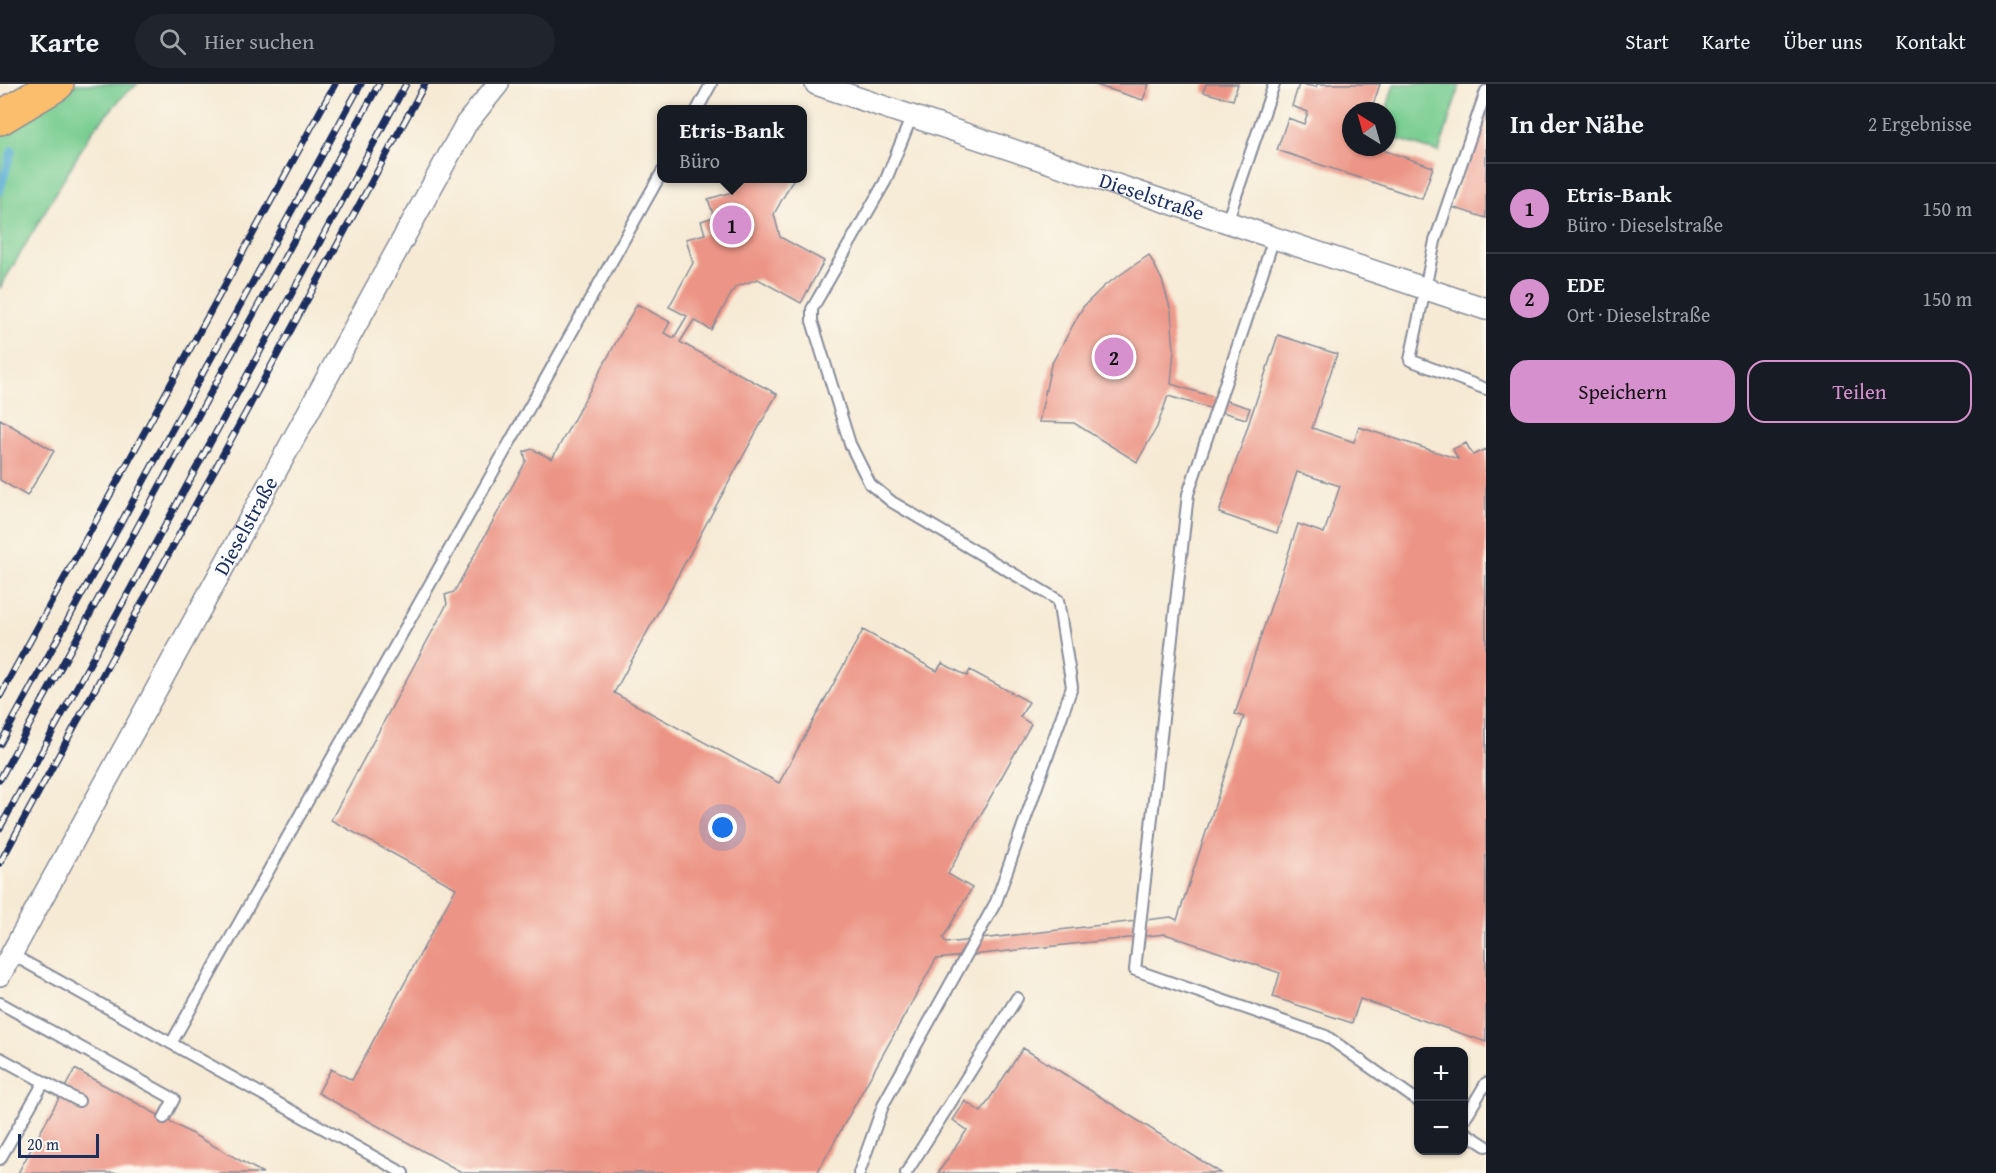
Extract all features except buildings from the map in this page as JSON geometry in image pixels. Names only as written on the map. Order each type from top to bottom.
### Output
[{"type":"highway","points":[[0,118],[57,84]]},
{"type":"street","name":"Dieselstraße","points":[[0,975],[466,124],[498,84]]},
{"type":"street","name":"Dieselstraße","points":[[816,84],[911,118],[1486,309]]},
{"type":"lane","points":[[700,105],[711,84]]},
{"type":"lane","points":[[1227,222],[1274,84]]},
{"type":"lane","points":[[1486,91],[1436,241],[1410,360],[1486,389]]},
{"type":"lane","points":[[859,1173],[884,1103],[996,902],[1072,687],[1058,600],[892,502],[870,484],[850,444],[812,321],[812,309],[885,182],[911,118]]},
{"type":"lane","points":[[172,1042],[657,181]]},
{"type":"lane","points":[[1274,238],[1188,494],[1135,970],[1326,1036],[1414,1098]]},
{"type":"lane","points":[[11,954],[172,1042],[402,1173]]},
{"type":"lane","points":[[906,1173],[1017,998]]},
{"type":"lane","points":[[0,1003],[174,1099],[164,1118]]},
{"type":"lane","points":[[0,1058],[79,1101]]},
{"type":"lane","points":[[0,1159],[44,1082]]},
{"type":"lane","points":[[1468,1113],[1486,1083]]},
{"type":"lane","points":[[1468,1134],[1486,1146]]},
{"type":"green space","points":[[76,84],[138,84],[124,95],[92,131],[0,288],[0,128]]},
{"type":"green space","points":[[1394,84],[1460,84],[1439,152],[1396,139],[1396,102],[1389,102]]},
{"type":"waterway","points":[[0,191],[12,150]]},
{"type":"railway","points":[[0,696],[335,84]]},
{"type":"railway","points":[[0,744],[361,84]]},
{"type":"railway","points":[[0,779],[379,84]]},
{"type":"railway","points":[[0,828],[406,84]]},
{"type":"railway","points":[[0,863],[425,84]]},
{"type":"place","name":"Etris-Bank","points":[[732,225]]},
{"type":"place","name":"EDE","points":[[1114,357]]}]
